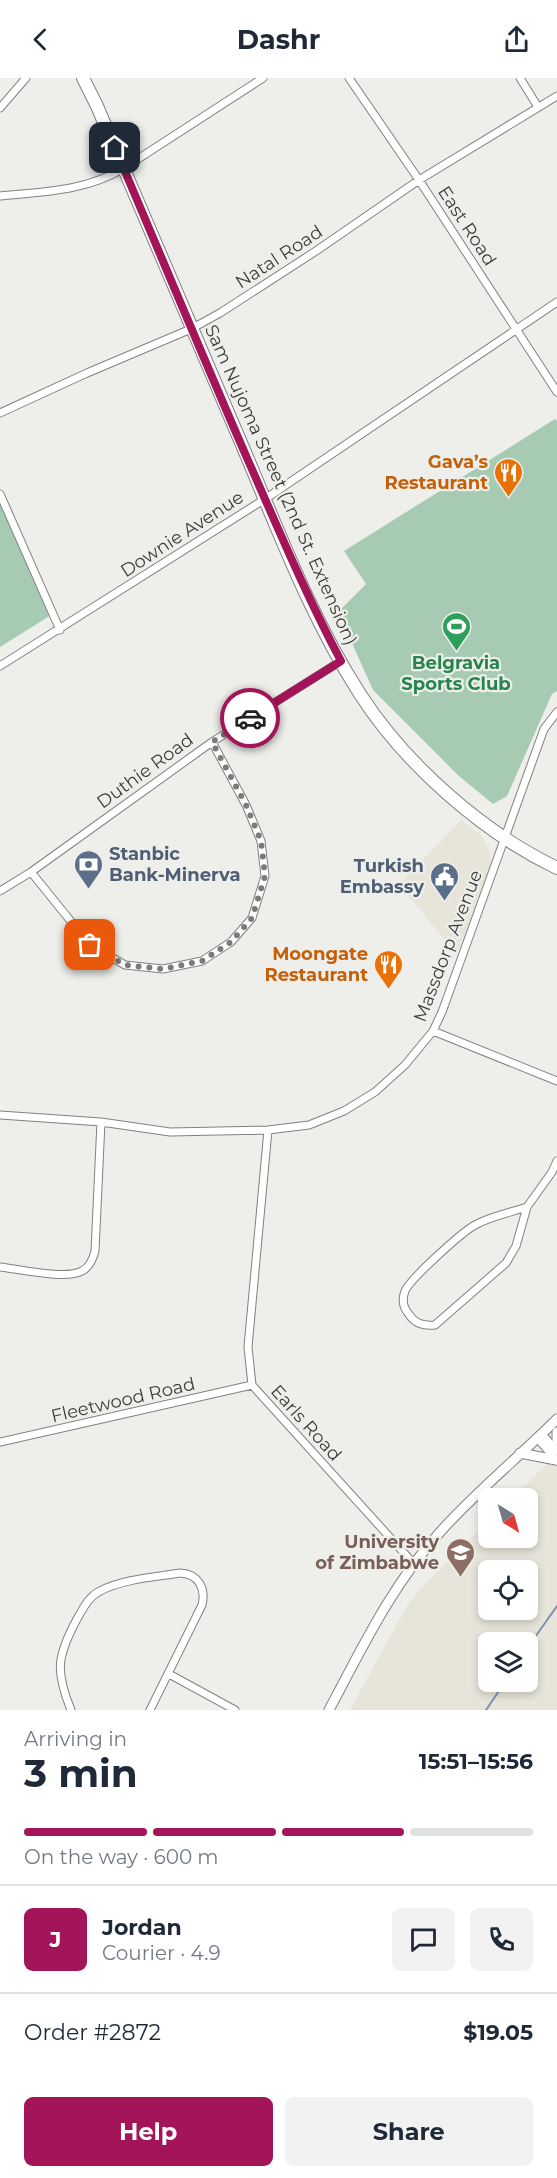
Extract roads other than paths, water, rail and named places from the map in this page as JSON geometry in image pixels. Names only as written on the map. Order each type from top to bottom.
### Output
[{"type":"highway","name":"Sam Nujoma Street (2nd St. Extension)","points":[[83,78],[315,612],[360,694],[400,746],[455,800],[505,838],[557,868]]},
{"type":"main road","points":[[329,1710],[375,1624],[414,1564],[455,1515],[557,1419]]},
{"type":"main road","points":[[557,1432],[557,1441]]},
{"type":"main road","points":[[520,1454],[556,1457]]},
{"type":"street","points":[[0,108],[26,78]]},
{"type":"street","points":[[0,196],[100,182],[263,78]]},
{"type":"street","name":"East Road","points":[[349,78],[419,180],[557,392]]},
{"type":"street","points":[[520,78],[538,107]]},
{"type":"street","name":"Natal Road","points":[[0,413],[191,329],[220,313],[419,180],[557,96]]},
{"type":"street","name":"Downie Avenue","points":[[0,666],[265,499],[557,302]]},
{"type":"street","points":[[0,494],[60,630]]},
{"type":"street","name":"Duthie Road","points":[[0,891],[31,872],[212,742],[341,661]]},
{"type":"street","name":"Massdorp Avenue","points":[[0,1114],[101,1122],[170,1132],[268,1130],[309,1125],[344,1111],[375,1092],[405,1065],[433,1031],[461,964],[544,729],[557,712]]},
{"type":"street","points":[[31,872],[90,945],[125,965],[163,969],[202,961],[231,942],[252,918],[265,876],[261,841],[246,805],[212,742]]},
{"type":"street","points":[[433,1031],[557,1082]]},
{"type":"street","points":[[0,1267],[66,1275],[80,1272],[89,1266],[95,1251],[101,1122]]},
{"type":"street","name":"Earls Road","points":[[268,1130],[248,1347],[252,1385],[414,1564]]},
{"type":"street","points":[[527,1207],[489,1218],[472,1227],[414,1278],[405,1291],[403,1303],[407,1313],[414,1321],[423,1326],[435,1325],[506,1263],[516,1246],[527,1207],[552,1172],[557,1161]]},
{"type":"street","name":"Fleetwood Road","points":[[0,1442],[252,1385]]},
{"type":"street","points":[[540,1436],[556,1457]]},
{"type":"street","points":[[71,1710],[61,1680],[61,1654],[91,1597],[104,1589],[187,1573],[198,1580],[204,1591],[204,1598],[150,1710]]},
{"type":"street","points":[[169,1674],[235,1710]]},
{"type":"waterway","points":[[538,1633],[557,1606]]},
{"type":"waterway","points":[[486,1710],[498,1692]]},
{"type":"place","name":"Gava’s Restaurant","points":[[509,498]]},
{"type":"place","name":"Belgravia Sports Club","points":[[456,652]]},
{"type":"place","name":"Stanbic Bank-Minerva","points":[[88,890]]},
{"type":"place","name":"Turkish Embassy","points":[[445,902]]},
{"type":"place","name":"Moongate Restaurant","points":[[389,990]]},
{"type":"place","name":"University of Zimbabwe","points":[[460,1578]]}]
